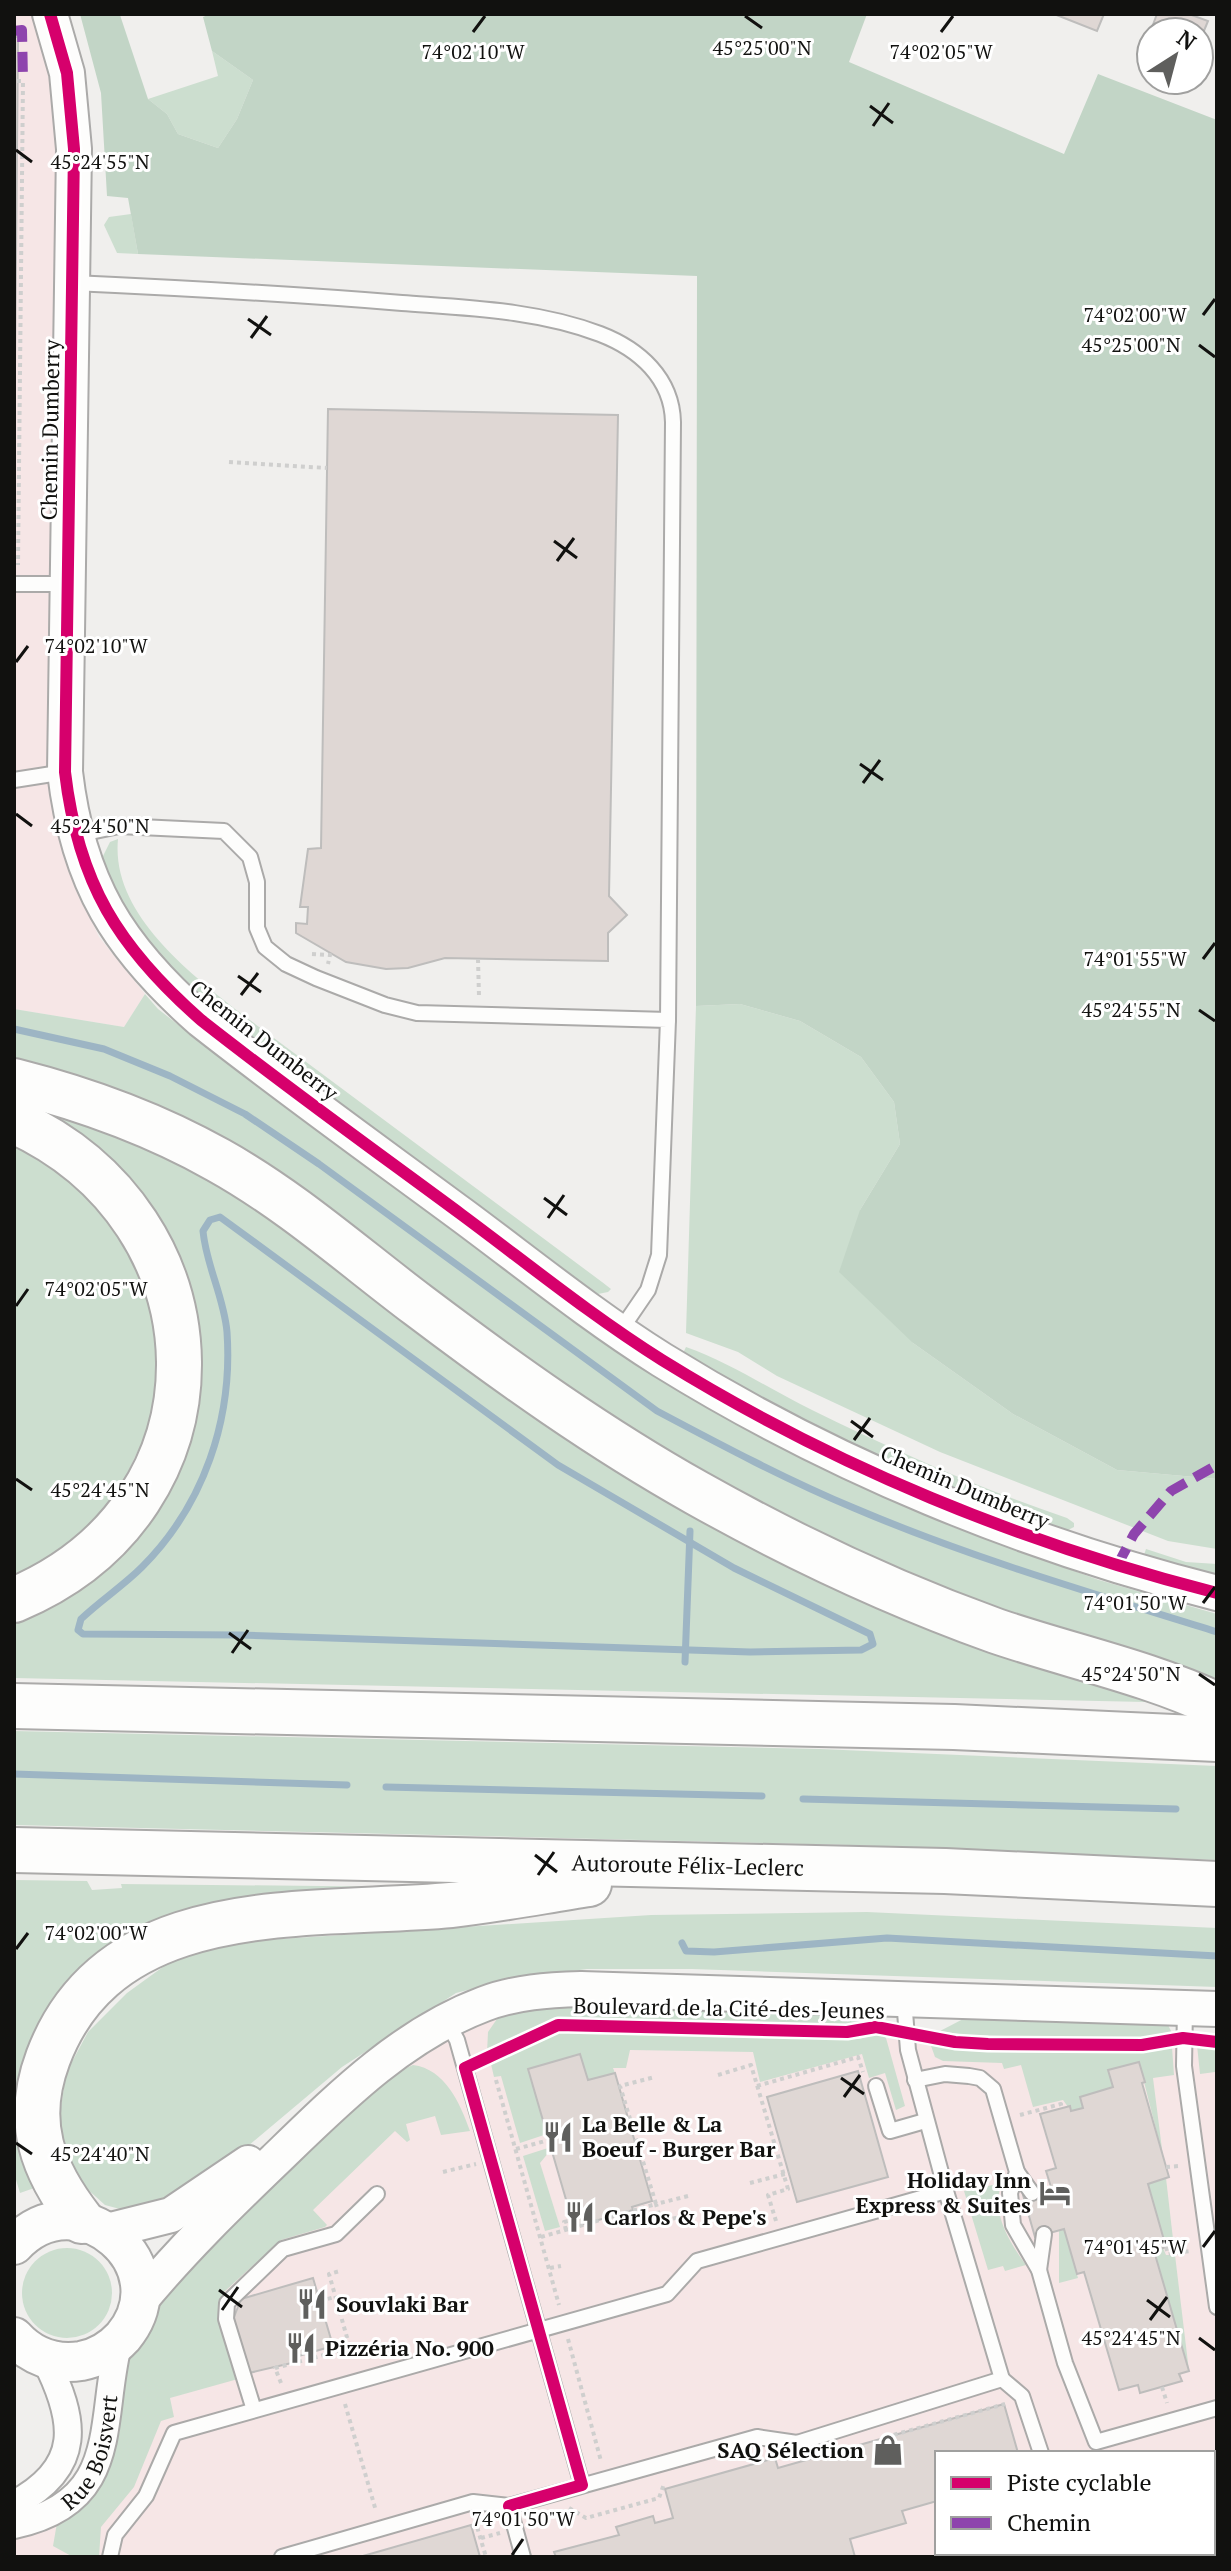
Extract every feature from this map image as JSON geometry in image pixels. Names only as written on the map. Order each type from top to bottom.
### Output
[{"type":"highway","points":[[14,1081],[107,1109],[220,1161],[316,1227],[542,1396],[655,1469],[743,1518],[932,1607],[1068,1655],[1181,1688],[1217,1705]]},
{"type":"highway","points":[[14,1121],[63,1147],[101,1176],[137,1221],[164,1277],[177,1331],[179,1362],[177,1391],[165,1448],[138,1500],[120,1525],[90,1554],[54,1580],[14,1600]]},
{"type":"highway","points":[[14,1706],[969,1727],[1217,1739]]},
{"type":"highway","name":"Autoroute Félix-Leclerc","points":[[14,1850],[1017,1873],[1217,1884]]},
{"type":"highway","points":[[94,2226],[57,2188],[43,2158],[39,2136],[39,2090],[52,2046],[77,2008],[106,1978],[140,1953],[189,1930],[243,1918],[452,1905],[706,1866]]},
{"type":"main road","points":[[14,2245],[34,2228],[49,2222],[94,2226],[133,2261],[139,2302],[135,2317],[119,2341],[87,2360],[26,2350]]},
{"type":"street","name":"Chemin Dumberry","points":[[50,14],[63,56],[73,120],[65,772],[75,835],[88,876],[105,912],[138,959],[179,1001],[236,1047],[620,1332],[746,1407],[925,1494],[1065,1549],[1217,1593]]},
{"type":"street","name":"Boulevard de la Cité-des-Jeunes","points":[[139,2302],[188,2244],[334,2103],[391,2056],[447,2020],[488,2002],[557,1990],[1201,2008]]},
{"type":"street","name":"Boulevard de la Cité-des-Jeunes","points":[[94,2226],[171,2215],[334,2103]]},
{"type":"street","name":"Rue Boisvert","points":[[14,2525],[48,2514],[71,2498],[98,2463],[108,2427],[111,2372],[119,2341]]},
{"type":"street","name":"Rue Boisvert","points":[[14,2504],[35,2491],[55,2471],[68,2437],[65,2399],[26,2350]]},
{"type":"lane","points":[[72,283],[316,295],[532,316],[616,341],[643,360],[662,379],[670,395],[673,422],[668,1020],[659,1255],[648,1290],[620,1332]]},
{"type":"lane","points":[[14,584],[67,584]]},
{"type":"lane","points":[[14,780],[65,772]]},
{"type":"lane","points":[[75,835],[119,826],[224,831],[250,857],[257,882],[257,928],[273,954],[316,978],[385,1005],[432,1014],[668,1020]]},
{"type":"lane","points":[[904,1999],[908,2050],[925,2121],[1002,2379],[1022,2396],[1040,2451]]},
{"type":"lane","points":[[1201,2008],[1184,2066],[1217,2307]]},
{"type":"lane","points":[[447,2020],[457,2040],[582,2485]]},
{"type":"lane","points":[[915,2080],[945,2074],[980,2078],[988,2083],[993,2089],[1017,2172],[1032,2193]]},
{"type":"lane","points":[[871,2083],[890,2131],[925,2121]]},
{"type":"lane","points":[[1017,2172],[1009,2207],[1021,2242],[1039,2270],[1065,2363],[1096,2442],[1217,2408]]},
{"type":"lane","points":[[110,2557],[115,2535],[140,2507],[174,2433],[667,2294],[697,2261],[946,2191]]},
{"type":"lane","points":[[254,2410],[226,2319],[227,2303],[276,2255],[289,2247],[336,2234],[377,2194]]},
{"type":"lane","points":[[1039,2270],[1046,2242],[1044,2234]]},
{"type":"lane","points":[[282,2557],[473,2502],[509,2506],[757,2437],[797,2443],[1002,2379]]},
{"type":"lane","points":[[509,2506],[523,2557]]},
{"type":"path","points":[[17,81],[23,81],[18,562]]},
{"type":"path","points":[[229,462],[327,468]]},
{"type":"path","points":[[478,959],[479,986]]},
{"type":"path","points":[[757,2086],[858,2057],[871,2083]]},
{"type":"path","points":[[718,2075],[751,2065],[786,2173],[788,2189],[768,2195],[776,2222]]},
{"type":"path","points":[[655,2077],[620,2086],[661,2222],[693,2213]]},
{"type":"path","points":[[496,2080],[559,2305]]},
{"type":"path","points":[[1024,2128],[1020,2115],[1061,2104],[1061,2108]]},
{"type":"path","points":[[516,2149],[549,2140]]},
{"type":"path","points":[[443,2172],[473,2164]]},
{"type":"path","points":[[750,2183],[786,2173]]},
{"type":"path","points":[[541,2237],[688,2196]]},
{"type":"path","points":[[566,2230],[564,2222],[572,2220]]},
{"type":"path","points":[[1166,2247],[1168,2254],[1175,2253]]},
{"type":"path","points":[[550,2268],[561,2266]]},
{"type":"path","points":[[282,2388],[275,2368],[305,2357],[350,2348],[329,2274],[340,2271]]},
{"type":"path","points":[[320,2301],[335,2297]]},
{"type":"path","points":[[339,2310],[351,2307]]},
{"type":"path","points":[[569,2336],[567,2343],[601,2463]]},
{"type":"path","points":[[344,2398],[376,2513]]},
{"type":"path","points":[[569,2508],[586,2518],[598,2516],[659,2498],[662,2485],[673,2481]]},
{"type":"path","points":[[557,2511],[583,2504],[586,2518]]},
{"type":"path","points":[[596,2508],[598,2516]]},
{"type":"path","points":[[474,2516],[486,2557]]},
{"type":"path","points":[[481,2538],[503,2532]]},
{"type":"shaded area","points":[[14,14],[35,14],[59,110],[62,838],[69,872],[99,937],[145,994],[124,1027],[14,1009]]},
{"type":"shaded area","points":[[499,2016],[866,2020],[884,2038],[949,2048],[1142,2051],[1197,2045],[1217,2050],[1217,2472],[1215,2451],[935,2451],[935,2555],[1115,2557],[14,2557],[14,2539],[50,2528],[73,2513],[100,2483],[110,2467],[120,2430],[118,2392],[256,2197],[399,2071],[458,2031]]},
{"type":"green space","points":[[80,14],[120,15],[148,99],[167,114],[178,134],[218,148],[237,119],[253,80],[212,51],[203,17],[210,14],[867,14],[849,62],[1064,154],[1098,74],[1135,88],[1135,96],[1155,96],[1217,120],[1217,1479],[1117,1470],[1013,1414],[913,1343],[839,1272],[860,1210],[900,1144],[894,1102],[861,1057],[800,1021],[740,1004],[696,1006],[697,276],[138,254],[128,198],[107,196],[101,93]]},
{"type":"green space","points":[[212,51],[253,80],[237,119],[218,148],[178,134],[167,114],[148,99],[218,76]]},
{"type":"green space","points":[[131,214],[138,254],[117,253],[104,225],[109,217]]},
{"type":"green space","points":[[118,839],[119,865],[126,890],[139,914],[174,957],[235,1009],[611,1289],[598,1294],[527,1245],[200,997],[142,938],[114,892],[102,858],[110,842]]},
{"type":"green space","points":[[145,994],[158,1009],[212,1051],[544,1298],[663,1381],[776,1442],[953,1527],[1099,1580],[1217,1614],[1217,1679],[1155,1662],[946,1593],[768,1511],[14,1062],[14,1009],[124,1027]]},
{"type":"green space","points":[[740,1004],[800,1021],[861,1057],[894,1102],[900,1144],[860,1210],[913,1343],[1013,1414],[1117,1470],[1217,1479],[1217,1549],[1168,1541],[940,1452],[777,1376],[738,1352],[686,1333],[696,1006]]},
{"type":"green space","points":[[14,1095],[215,1175],[492,1380],[1146,1692],[1146,1702],[14,1678],[14,1614],[127,1536],[184,1282],[165,1232],[137,1192]]},
{"type":"green space","points":[[14,1136],[94,1187],[159,1307],[161,1403],[107,1515],[14,1584]]},
{"type":"green space","points":[[686,1347],[906,1454],[1002,1495],[1067,1518],[1074,1523],[1074,1527],[1066,1531],[1055,1529],[865,1450],[727,1379],[683,1353]]},
{"type":"green space","points":[[1146,1549],[1186,1562],[1217,1564],[1217,1574],[1151,1558],[1144,1555]]},
{"type":"green space","points":[[14,1731],[820,1749],[1217,1766],[1217,1860],[850,1845],[14,1825]]},
{"type":"green space","points":[[14,1880],[87,1881],[92,1890],[122,1888],[121,1884],[413,1887],[85,1976],[37,2187],[20,2193],[14,2173]]},
{"type":"green space","points":[[867,1912],[1217,1928],[1217,1987],[692,1969],[587,1969],[510,1979],[456,1993],[342,2067],[197,2189],[131,2212],[105,2205],[75,2178],[57,2136],[66,2073],[88,2032],[127,1993],[167,1964],[218,1943],[651,1915]]},
{"type":"green space","points":[[570,2005],[847,2013],[872,2025],[554,2021],[487,2053],[488,2032],[499,2016]]},
{"type":"green space","points":[[969,2016],[1168,2025],[1172,2033],[1125,2039],[965,2035],[940,2031]]},
{"type":"green space","points":[[560,2030],[859,2039],[881,2033],[886,2038],[905,2106],[896,2110],[885,2073],[869,2078],[862,2054],[760,2082],[753,2052],[630,2050],[626,2068],[613,2068],[615,2073],[588,2080],[579,2054],[528,2069],[547,2134],[520,2143],[501,2076],[494,2077],[491,2064]]},
{"type":"green space","points":[[930,2043],[949,2048],[1142,2051],[1172,2047],[1174,2075],[1153,2078],[1163,2157],[1139,2062],[1109,2070],[1113,2087],[1081,2097],[1083,2108],[1071,2111],[1063,2100],[1033,2107],[1021,2065],[1004,2069],[1002,2063],[943,2061],[935,2057]]},
{"type":"green space","points":[[1197,2045],[1217,2050],[1217,2088],[1215,2072],[1200,2074]]},
{"type":"green space","points":[[413,2065],[434,2073],[450,2089],[470,2131],[441,2135],[435,2116],[406,2124],[410,2140],[407,2142],[395,2131],[313,2210],[327,2225],[325,2227],[281,2240],[224,2292],[218,2311],[238,2379],[170,2398],[174,2417],[161,2421],[134,2487],[101,2527],[99,2557],[73,2557],[53,2546],[57,2523],[85,2502],[110,2467],[120,2430],[119,2381],[157,2303],[256,2197],[399,2071]]},
{"type":"green space","points":[[548,2148],[549,2152],[540,2163],[560,2227],[545,2231],[523,2156]]},
{"type":"green space","points":[[1166,2178],[1173,2239],[1165,2242],[1148,2184]]},
{"type":"green space","points":[[1002,2183],[998,2205],[1000,2216],[1008,2237],[1026,2265],[1005,2271],[1003,2266],[988,2270],[964,2191]]},
{"type":"green space","points":[[1064,2229],[1078,2278],[1059,2283],[1059,2230]]},
{"type":"green space","points":[[67,2248],[92,2256],[104,2268],[112,2293],[104,2318],[92,2330],[67,2338],[42,2330],[30,2318],[22,2293],[30,2268],[42,2256]]},
{"type":"green space","points":[[1163,2248],[1166,2255],[1175,2255],[1189,2371],[1154,2251]]},
{"type":"building","points":[[1054,14],[1104,14],[1097,31]]},
{"type":"building","points":[[1189,14],[1194,16],[1156,16]]},
{"type":"building","points":[[14,37],[18,37],[14,479]]},
{"type":"building","points":[[328,409],[618,415],[609,896],[627,915],[608,933],[608,961],[445,958],[408,968],[386,969],[346,962],[296,933],[296,923],[307,924],[308,907],[300,907],[308,849],[321,848]]},
{"type":"building","points":[[580,2054],[588,2080],[615,2073],[652,2201],[632,2207],[633,2210],[574,2227],[528,2069]]},
{"type":"building","points":[[1139,2062],[1169,2177],[1148,2184],[1166,2247],[1154,2251],[1189,2371],[1179,2374],[1182,2381],[1140,2393],[1138,2385],[1119,2390],[1084,2272],[1077,2274],[1064,2229],[1035,2237],[1023,2195],[1051,2187],[1046,2171],[1056,2168],[1040,2114],[1070,2106],[1071,2111],[1083,2108],[1080,2097],[1113,2087],[1108,2070]]},
{"type":"building","points":[[858,2071],[888,2177],[797,2202],[767,2097]]},
{"type":"building","points":[[313,2278],[333,2346],[295,2357],[296,2362],[249,2373],[226,2319],[234,2317],[241,2299]]},
{"type":"building","points":[[1004,2404],[1017,2451],[935,2451],[935,2502],[902,2511],[906,2523],[850,2539],[855,2557],[556,2557],[554,2552],[619,2535],[616,2527],[653,2516],[655,2523],[673,2518],[665,2489],[775,2458],[778,2468]]},
{"type":"building","points":[[471,2525],[480,2557],[358,2557],[363,2556]]},
{"type":"waterway","points":[[14,1029],[104,1049],[170,1076],[245,1114],[319,1164],[657,1411],[754,1462],[829,1497],[943,1543],[1217,1632]]},
{"type":"waterway","points":[[220,1217],[558,1465],[734,1568],[870,1634],[873,1644],[861,1650],[750,1652],[240,1635],[83,1634],[78,1630],[81,1619],[135,1574],[164,1543],[198,1488],[210,1459],[225,1397],[227,1332],[203,1231],[210,1220],[220,1217]]},
{"type":"waterway","points":[[685,1662],[690,1531]]},
{"type":"waterway","points":[[14,1774],[347,1785]]},
{"type":"waterway","points":[[386,1787],[762,1796]]},
{"type":"waterway","points":[[803,1799],[1176,1809]]},
{"type":"waterway","points":[[682,1943],[686,1951],[714,1952],[887,1938],[1217,1956]]},
{"type":"marked path","points":[[14,31],[22,30],[23,81]]},
{"type":"marked path","points":[[1117,1566],[1134,1534],[1171,1491],[1217,1465]]},
{"type":"cycle path","points":[[50,14],[67,73],[74,149],[65,772],[80,847],[92,880],[125,939],[172,993],[201,1020],[610,1326],[662,1360],[794,1434],[931,1498],[1072,1551],[1217,1593]]},
{"type":"cycle path","points":[[509,2506],[582,2485],[465,2068],[558,2025],[847,2032],[876,2027],[955,2042],[988,2044],[1142,2045],[1183,2038],[1217,2042]]},
{"type":"place","name":"La Belle & La Boeuf - Burger Bar","points":[[558,2137]]},
{"type":"place","name":"Holiday Inn Express & Suites","points":[[1055,2193]]},
{"type":"place","name":"Carlos & Pepe's","points":[[580,2217]]},
{"type":"place","name":"Souvlaki Bar","points":[[312,2304]]},
{"type":"place","name":"Pizzéria No. 900","points":[[301,2348]]},
{"type":"place","name":"SAQ Sélection","points":[[888,2450]]}]
